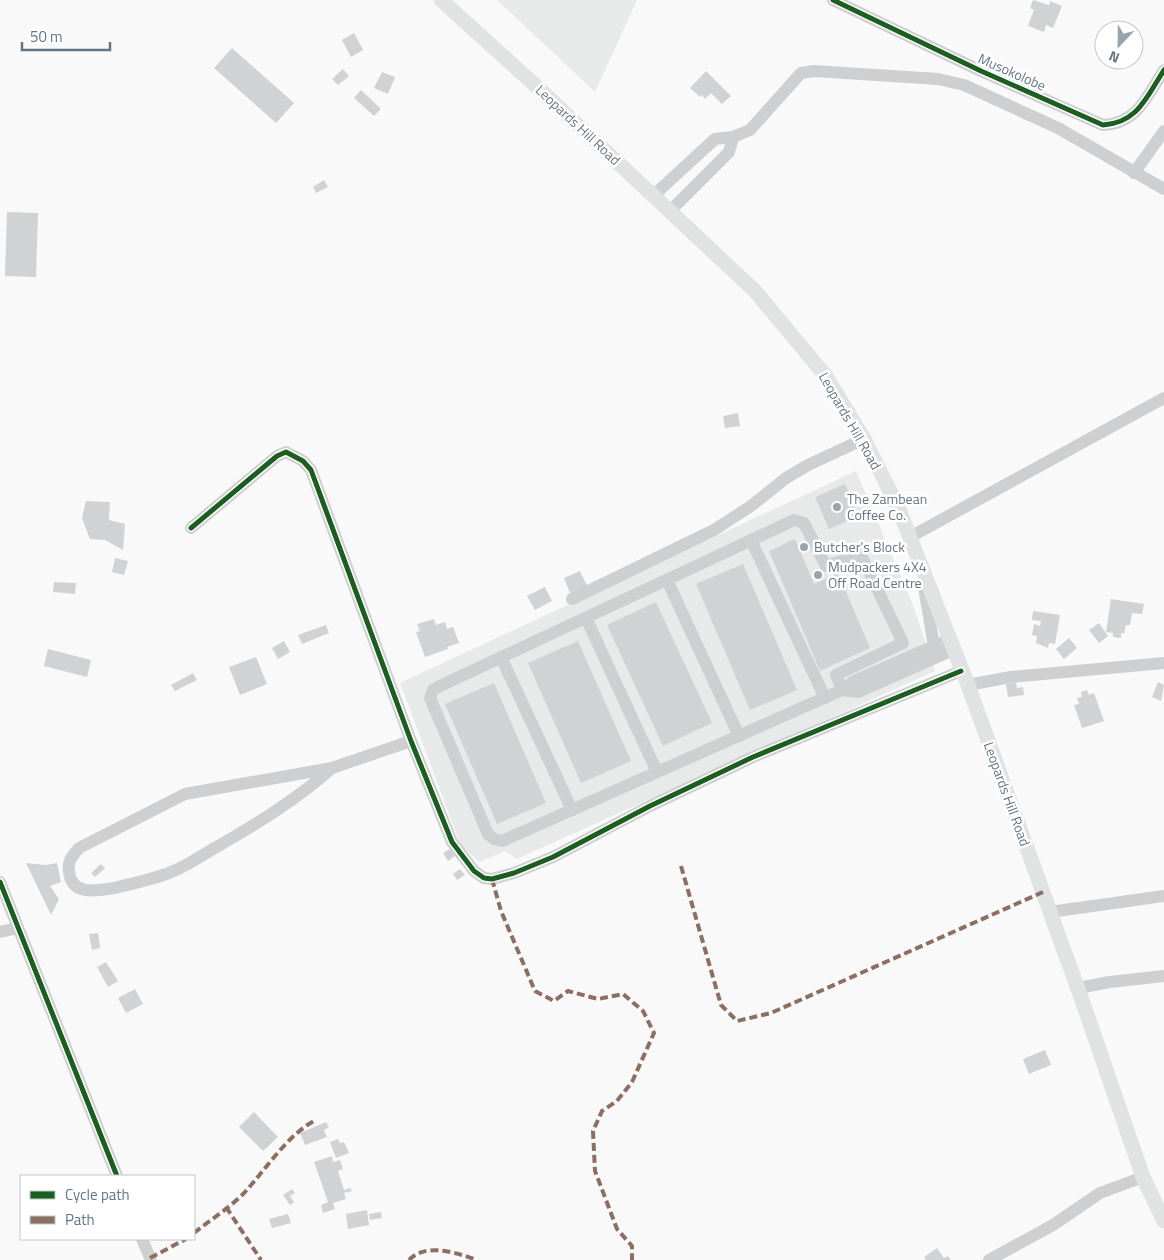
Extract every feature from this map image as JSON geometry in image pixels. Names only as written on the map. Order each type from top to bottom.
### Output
[{"type":"main road","name":"Leopards Hill Road","points":[[441,0],[654,195],[755,291],[825,375],[864,439],[898,507],[952,644],[1078,988],[1143,1177],[1164,1221]]},
{"type":"street","name":"Musokolobe","points":[[833,0],[981,71],[1103,125],[1118,124],[1135,114],[1164,70]]},
{"type":"street","points":[[654,195],[715,139],[733,137],[750,130],[801,73],[860,73],[938,79],[964,85],[1058,128],[1164,190]]},
{"type":"street","points":[[1134,173],[1164,131]]},
{"type":"street","points":[[670,211],[729,152],[733,137]]},
{"type":"street","points":[[678,172],[694,187]]},
{"type":"street","points":[[910,537],[1164,398]]},
{"type":"street","points":[[572,599],[714,530],[751,506],[786,478],[864,439]]},
{"type":"street","points":[[191,528],[277,456],[286,452],[303,461],[311,470],[411,741],[452,842],[474,871],[492,879],[514,873],[553,857],[650,806],[753,758],[965,678],[1011,677],[1164,663]]},
{"type":"street","points":[[842,690],[836,675],[903,643],[861,555],[826,566],[807,529],[800,520],[794,520],[440,686],[434,690],[430,698],[431,705],[488,834],[494,839],[502,841],[842,690],[854,681],[934,646],[952,644]]},
{"type":"street","points":[[751,540],[824,698]]},
{"type":"street","points":[[919,558],[934,646]]},
{"type":"street","points":[[667,580],[739,736]]},
{"type":"street","points":[[586,618],[657,772]]},
{"type":"street","points":[[842,690],[858,692],[952,644]]},
{"type":"street","points":[[501,657],[572,810]]},
{"type":"street","points":[[332,768],[303,794],[236,836],[167,874],[94,892],[81,890],[73,884],[68,873],[71,857],[79,848],[185,794],[332,768],[411,741]]},
{"type":"street","points":[[0,882],[117,1175]]},
{"type":"street","points":[[1050,912],[1164,896]]},
{"type":"street","points":[[0,932],[18,928]]},
{"type":"street","points":[[1078,988],[1110,982],[1164,976]]},
{"type":"street","points":[[989,1260],[1053,1225],[1100,1194],[1143,1177]]},
{"type":"street","points":[[142,1240],[151,1260]]},
{"type":"shaded area","points":[[497,0],[637,0],[595,92]]},
{"type":"shaded area","points":[[856,471],[912,603],[935,671],[517,859],[505,851],[480,862],[461,846],[400,683]]},
{"type":"building","points":[[1033,0],[1049,5],[1050,1],[1062,6],[1053,28],[1046,25],[1044,32],[1028,26],[1034,10],[1030,8]]},
{"type":"building","points":[[354,33],[363,50],[351,57],[342,40]]},
{"type":"building","points":[[232,48],[294,103],[276,123],[214,68]]},
{"type":"building","points":[[343,69],[349,76],[338,85],[332,79]]},
{"type":"building","points":[[706,71],[731,96],[722,104],[711,93],[705,99],[690,88]]},
{"type":"building","points":[[382,72],[395,77],[388,94],[374,88]]},
{"type":"building","points":[[361,90],[381,109],[374,116],[354,98]]},
{"type":"building","points":[[324,180],[328,187],[316,193],[313,187]]},
{"type":"building","points":[[7,212],[38,213],[36,277],[5,276]]},
{"type":"building","points":[[738,413],[740,426],[725,428],[723,416]]},
{"type":"building","name":"The Zambean Coffee Co.","points":[[845,484],[859,516],[829,529],[815,497]]},
{"type":"building","points":[[86,501],[110,502],[109,520],[125,524],[123,550],[105,540],[90,539],[82,518]]},
{"type":"building","points":[[795,539],[814,584],[838,573],[870,648],[820,671],[769,551]]},
{"type":"building","points":[[115,558],[128,561],[124,575],[112,572]]},
{"type":"building","points":[[743,564],[797,690],[750,710],[696,584]]},
{"type":"building","points":[[580,571],[587,586],[570,593],[564,578]]},
{"type":"building","points":[[54,582],[76,583],[75,594],[53,592]]},
{"type":"building","points":[[545,587],[552,601],[535,610],[527,596]]},
{"type":"building","points":[[1111,599],[1144,604],[1142,614],[1132,613],[1130,625],[1126,625],[1124,634],[1121,633],[1121,638],[1113,637],[1113,633],[1106,632]]},
{"type":"building","points":[[656,602],[712,723],[663,746],[607,625]]},
{"type":"building","points":[[1033,611],[1060,615],[1055,644],[1049,643],[1048,648],[1036,643],[1037,636],[1032,635],[1034,624],[1040,626],[1041,621],[1032,620]]},
{"type":"building","points":[[434,619],[436,625],[445,622],[447,629],[453,627],[459,643],[425,657],[416,632],[420,631],[417,624]]},
{"type":"building","points":[[1099,623],[1108,636],[1099,643],[1089,630]]},
{"type":"building","points":[[326,625],[329,633],[302,644],[298,635]]},
{"type":"building","points":[[1069,638],[1077,648],[1064,659],[1056,649]]},
{"type":"building","points":[[284,641],[290,652],[278,659],[272,648]]},
{"type":"building","points":[[578,641],[631,761],[581,783],[528,663]]},
{"type":"building","points":[[48,649],[91,660],[87,677],[44,666]]},
{"type":"building","points":[[256,657],[267,684],[240,695],[229,667]]},
{"type":"building","points":[[193,673],[197,680],[175,691],[171,685]]},
{"type":"building","points":[[1158,682],[1164,685],[1161,701],[1152,697]]},
{"type":"building","points":[[494,683],[546,803],[497,824],[445,704]]},
{"type":"building","points":[[1016,683],[1017,688],[1023,687],[1024,695],[1008,697],[1006,684]]},
{"type":"building","points":[[1087,690],[1089,695],[1094,693],[1104,721],[1082,728],[1074,705],[1079,704],[1077,698],[1082,697],[1081,692]]},
{"type":"building","points":[[450,849],[455,856],[448,861],[443,853]]},
{"type":"building","points":[[26,863],[46,865],[57,863],[61,882],[50,886],[59,899],[51,915]]},
{"type":"building","points":[[101,864],[105,868],[95,877],[91,873]]},
{"type":"building","points":[[460,869],[465,875],[457,880],[453,874]]},
{"type":"building","points":[[98,933],[100,948],[92,950],[89,934]]},
{"type":"building","points":[[106,962],[118,981],[108,987],[97,967]]},
{"type":"building","points":[[135,989],[143,1004],[126,1013],[118,998]]},
{"type":"building","points":[[1045,1050],[1051,1065],[1029,1074],[1023,1059]]},
{"type":"building","points":[[254,1112],[278,1137],[263,1151],[239,1127]]},
{"type":"building","points":[[326,1122],[329,1127],[324,1130],[327,1137],[305,1145],[300,1133]]},
{"type":"building","points":[[338,1139],[340,1143],[344,1142],[349,1153],[336,1158],[330,1142]]},
{"type":"building","points":[[332,1156],[333,1162],[340,1160],[343,1169],[338,1171],[344,1190],[350,1188],[352,1191],[344,1193],[346,1199],[333,1203],[335,1209],[323,1213],[321,1205],[328,1202],[314,1162]]},
{"type":"building","points":[[292,1189],[295,1193],[290,1196],[294,1202],[290,1205],[283,1195]]},
{"type":"building","points":[[367,1210],[369,1225],[348,1229],[346,1214]]},
{"type":"building","points":[[381,1212],[382,1218],[370,1220],[369,1214]]},
{"type":"building","points":[[288,1214],[291,1223],[272,1228],[269,1219]]},
{"type":"building","points":[[937,1248],[944,1258],[948,1256],[951,1260],[926,1260],[924,1257]]},
{"type":"marked path","points":[[681,866],[721,1005],[737,1021],[771,1013],[1043,892]]},
{"type":"marked path","points":[[492,879],[501,911],[535,991],[554,1001],[568,991],[598,999],[623,994],[643,1011],[654,1033],[632,1082],[617,1101],[602,1111],[593,1131],[595,1171],[617,1229],[632,1246],[632,1260]]},
{"type":"marked path","points":[[195,1232],[239,1198],[287,1142],[316,1120]]},
{"type":"marked path","points":[[226,1207],[261,1260]]},
{"type":"marked path","points":[[150,1258],[184,1240]]},
{"type":"marked path","points":[[409,1260],[424,1251],[433,1250],[451,1252],[477,1260]]},
{"type":"cycle path","points":[[833,0],[981,71],[1103,125],[1115,123],[1133,114],[1164,70]]},
{"type":"cycle path","points":[[191,528],[277,456],[286,452],[303,461],[311,470],[411,741],[452,842],[474,871],[484,878],[492,879],[514,873],[553,857],[650,806],[753,757],[961,671]]},
{"type":"cycle path","points":[[0,882],[117,1175]]},
{"type":"place","name":"The Zambean Coffee Co.","points":[[837,507]]},
{"type":"place","name":"Butcher's Block","points":[[804,547]]},
{"type":"place","name":"Mudpackers 4X4 Off Road Centre","points":[[818,575]]}]
